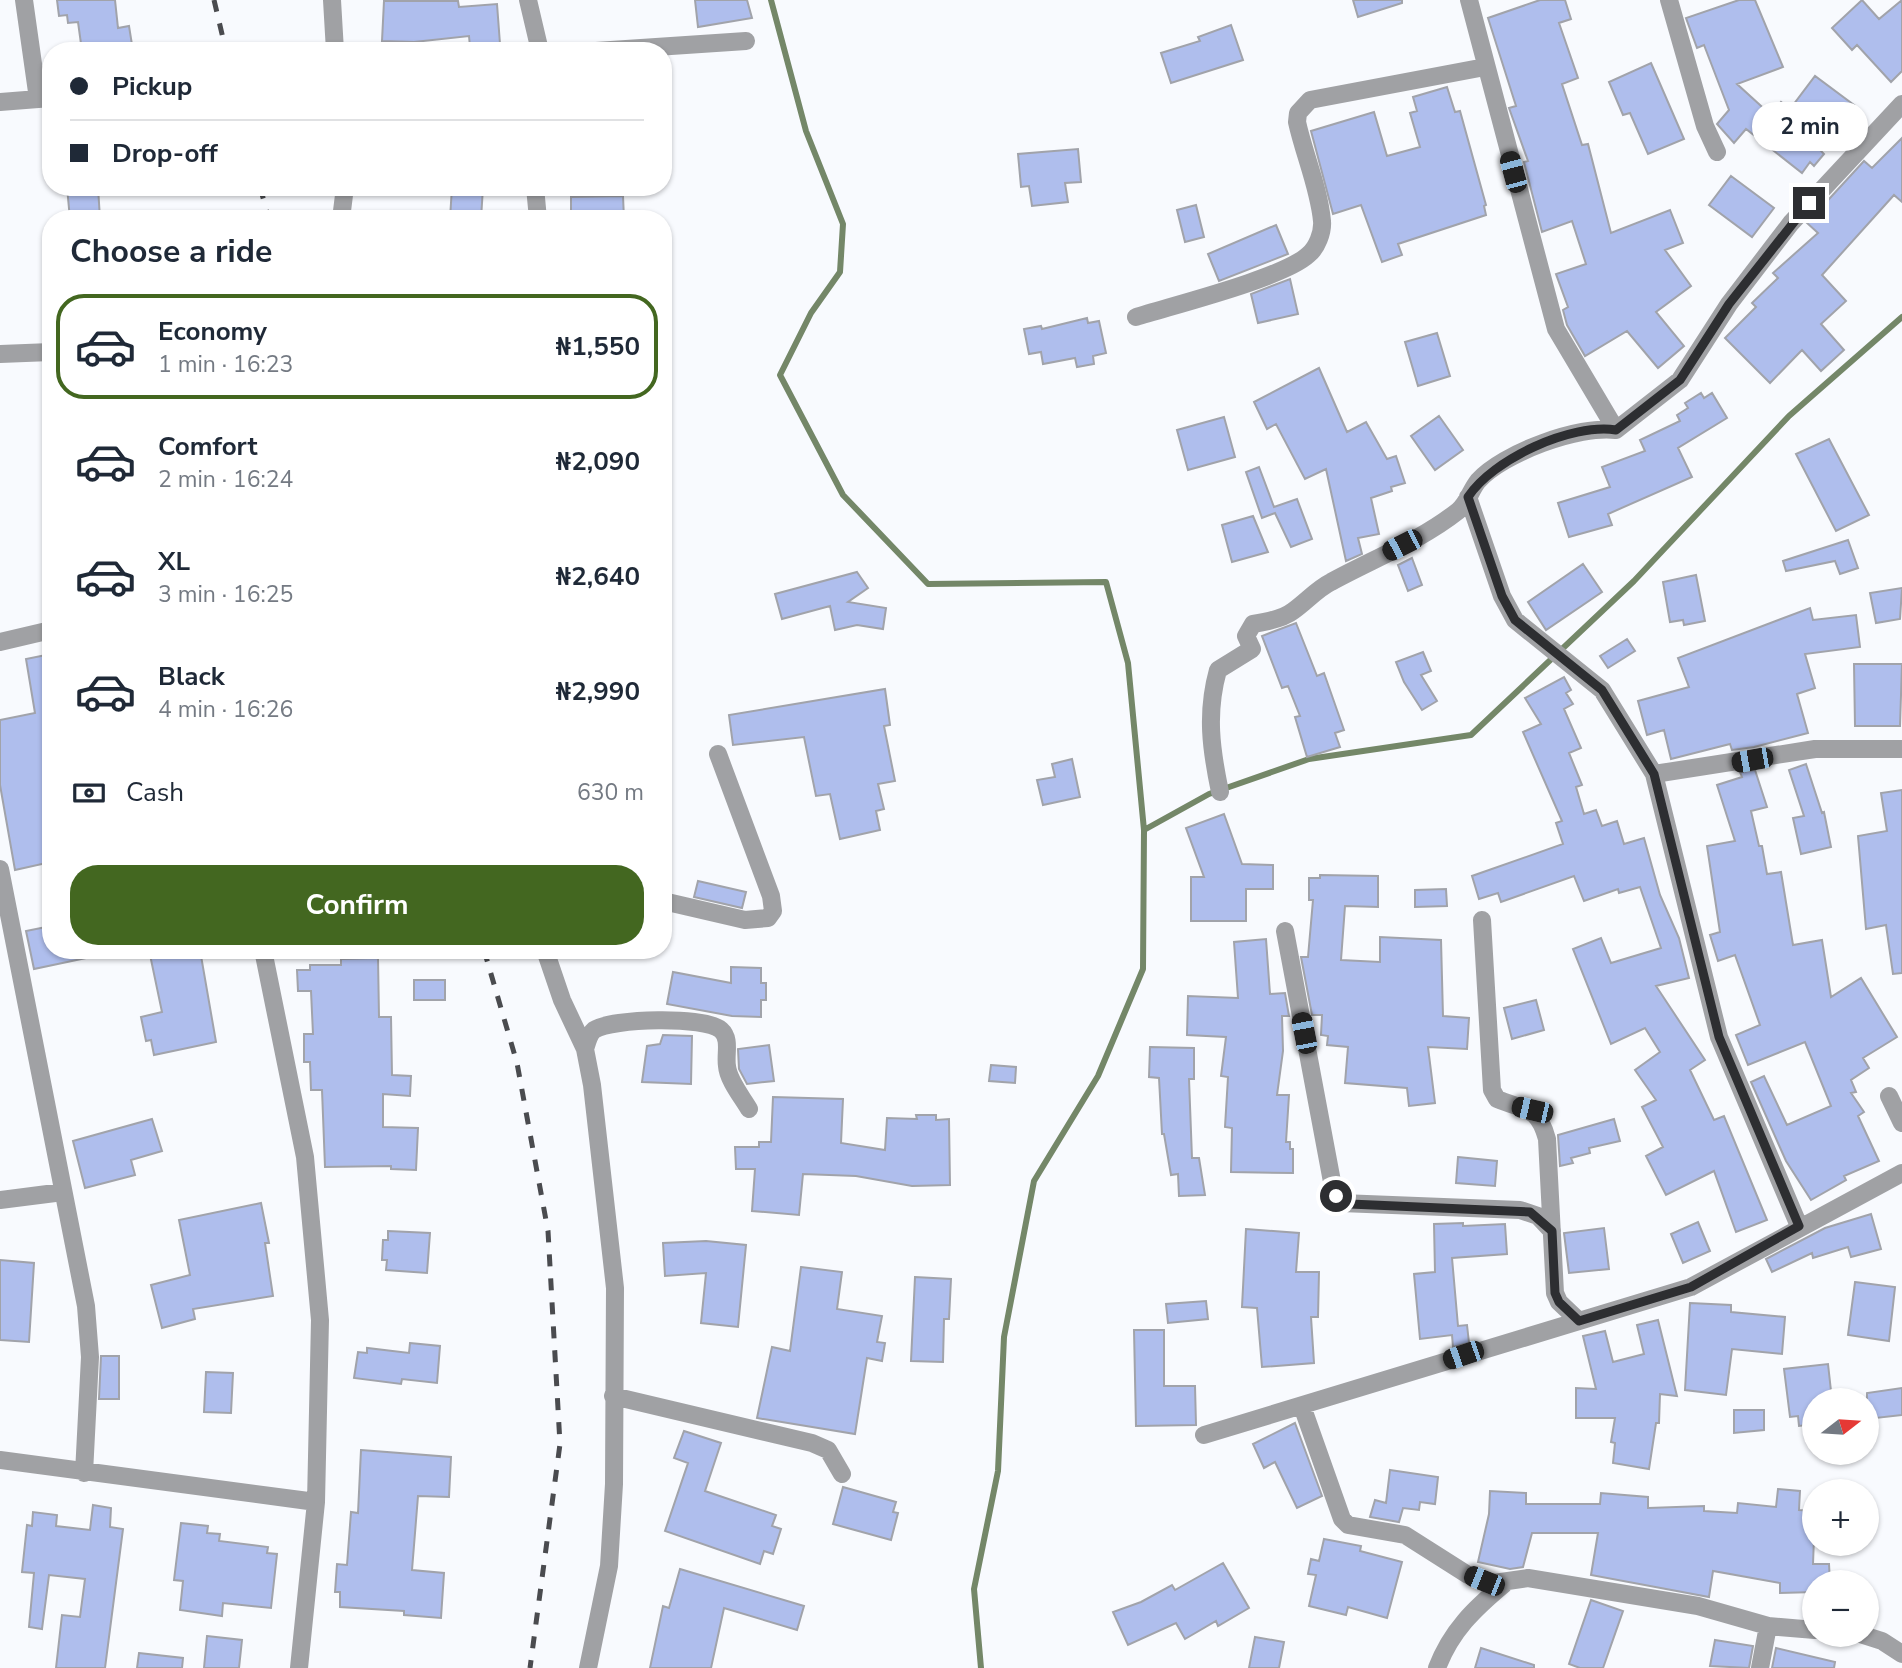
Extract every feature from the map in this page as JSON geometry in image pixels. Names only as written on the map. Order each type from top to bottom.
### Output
[{"type":"street","points":[[24,0],[42,84]]},
{"type":"street","points":[[332,0],[334,42]]},
{"type":"street","points":[[528,0],[538,42]]},
{"type":"street","points":[[1469,0],[1556,329],[1616,430]]},
{"type":"street","points":[[1669,0],[1705,126],[1717,152]]},
{"type":"street","points":[[672,46],[746,41]]},
{"type":"street","points":[[1136,317],[1272,273],[1297,263],[1310,254],[1317,243],[1322,223],[1297,122],[1298,113],[1310,100],[1485,67]]},
{"type":"street","points":[[0,102],[42,98]]},
{"type":"street","points":[[1220,792],[1211,751],[1210,699],[1222,665],[1252,649],[1245,636],[1253,624],[1292,613],[1329,583],[1427,533],[1457,512],[1492,469],[1533,447],[1601,428],[1616,430],[1680,380],[1729,304],[1791,223],[1902,104]]},
{"type":"street","points":[[0,354],[42,352]]},
{"type":"street","points":[[1468,497],[1502,596],[1515,620],[1602,690],[1654,774],[1719,1037],[1799,1226]]},
{"type":"street","points":[[0,642],[42,632]]},
{"type":"street","points":[[1654,774],[1815,749],[1902,749]]},
{"type":"street","points":[[672,903],[745,920],[768,918],[773,911],[771,896],[718,754]]},
{"type":"street","points":[[0,869],[80,1267],[90,1357],[84,1473]]},
{"type":"street","points":[[1482,920],[1492,1090],[1497,1100],[1532,1110],[1544,1127],[1555,1293],[1559,1302],[1579,1321]]},
{"type":"street","points":[[1284,931],[1333,1187],[1341,1203],[1520,1210],[1538,1216],[1552,1231]]},
{"type":"street","points":[[265,959],[305,1157],[320,1320],[316,1502],[299,1668]]},
{"type":"street","points":[[548,959],[562,1000],[584,1049],[592,1084],[615,1288],[614,1484],[610,1566],[588,1668]]},
{"type":"street","points":[[584,1049],[592,1033],[603,1027],[648,1020],[703,1022],[722,1031],[727,1040],[727,1069],[749,1109]]},
{"type":"street","points":[[1889,1096],[1902,1123]]},
{"type":"street","points":[[1205,1435],[1691,1287],[1799,1226],[1902,1173]]},
{"type":"street","points":[[0,1200],[63,1192]]},
{"type":"street","points":[[613,1396],[812,1443],[828,1450],[842,1474]]},
{"type":"street","points":[[1302,1406],[1342,1519],[1348,1525],[1405,1535],[1468,1575],[1504,1584]]},
{"type":"street","points":[[0,1460],[316,1502]]},
{"type":"street","points":[[1437,1668],[1444,1649],[1465,1617],[1504,1584],[1528,1578],[1698,1606],[1768,1626],[1802,1629]]},
{"type":"street","points":[[1760,1668],[1768,1626]]},
{"type":"street","points":[[1879,1640],[1902,1654]]},
{"type":"building","points":[[57,0],[115,0],[118,28],[129,26],[132,42],[81,42],[78,22],[68,23],[67,15],[59,16]]},
{"type":"building","points":[[695,0],[747,0],[752,18],[698,27]]},
{"type":"building","points":[[1353,0],[1402,0],[1402,3],[1358,17]]},
{"type":"building","points":[[1540,0],[1565,0],[1571,19],[1559,23],[1578,78],[1562,84],[1582,145],[1588,144],[1611,233],[1670,210],[1683,243],[1665,250],[1691,286],[1656,312],[1684,346],[1658,368],[1627,331],[1585,356],[1567,325],[1563,310],[1568,307],[1556,274],[1586,264],[1572,221],[1542,232],[1524,162],[1528,161],[1509,108],[1516,106],[1488,18]]},
{"type":"building","points":[[1739,0],[1755,0],[1783,67],[1737,84],[1771,115],[1781,102],[1790,109],[1815,76],[1854,105],[1821,151],[1824,154],[1814,166],[1810,162],[1802,173],[1746,129],[1734,143],[1717,124],[1729,110],[1704,45],[1697,48],[1686,18]]},
{"type":"building","points":[[1862,0],[1879,19],[1902,0],[1902,71],[1891,82],[1857,45],[1852,50],[1832,28]]},
{"type":"building","points":[[384,1],[458,1],[459,7],[497,4],[500,42],[470,42],[469,36],[414,42],[382,41]]},
{"type":"building","points":[[1231,25],[1243,60],[1171,83],[1161,53],[1200,41],[1198,37]]},
{"type":"building","points":[[1651,63],[1684,139],[1648,154],[1630,113],[1623,115],[1609,82]]},
{"type":"building","points":[[1447,87],[1455,112],[1460,111],[1486,205],[1486,215],[1398,244],[1402,255],[1382,262],[1361,205],[1333,214],[1311,131],[1374,112],[1387,156],[1420,147],[1410,113],[1417,111],[1413,97]]},
{"type":"building","points":[[1902,138],[1902,202],[1894,195],[1822,275],[1846,301],[1821,324],[1844,350],[1821,371],[1802,350],[1770,383],[1725,338],[1756,307],[1752,303],[1778,278],[1773,273],[1818,233],[1807,223],[1864,161],[1872,168]]},
{"type":"building","points":[[1078,149],[1081,182],[1065,183],[1068,202],[1032,206],[1029,186],[1021,187],[1018,154]]},
{"type":"building","points":[[1731,176],[1774,208],[1752,237],[1709,205]]},
{"type":"building","points":[[68,196],[99,196],[99,210],[69,210]]},
{"type":"building","points":[[451,196],[482,196],[482,210],[451,210]]},
{"type":"building","points":[[623,196],[624,210],[571,210],[571,197]]},
{"type":"building","points":[[1196,205],[1204,237],[1185,242],[1177,210]]},
{"type":"building","points":[[1276,225],[1288,254],[1219,281],[1208,254]]},
{"type":"building","points":[[1290,279],[1298,314],[1258,323],[1251,294]]},
{"type":"building","points":[[1087,318],[1088,323],[1099,321],[1106,353],[1093,356],[1094,364],[1077,367],[1075,358],[1043,364],[1041,352],[1029,354],[1024,329],[1041,326],[1042,329]]},
{"type":"building","points":[[1437,333],[1450,376],[1418,386],[1405,342]]},
{"type":"building","points":[[1319,368],[1347,432],[1366,422],[1387,459],[1396,456],[1405,483],[1371,498],[1379,534],[1358,538],[1362,554],[1346,561],[1326,469],[1305,479],[1276,424],[1267,429],[1254,402]]},
{"type":"building","points":[[1701,393],[1704,398],[1712,393],[1727,418],[1678,448],[1692,477],[1608,514],[1612,525],[1569,537],[1558,503],[1610,487],[1602,467],[1645,451],[1640,440],[1680,421],[1677,415],[1688,408],[1685,403]]},
{"type":"building","points":[[1439,416],[1463,450],[1435,470],[1411,436]]},
{"type":"building","points":[[1224,417],[1235,457],[1188,470],[1177,430]]},
{"type":"building","points":[[1829,439],[1869,515],[1836,531],[1796,454]]},
{"type":"building","points":[[1259,467],[1274,507],[1297,499],[1312,539],[1291,547],[1275,513],[1262,518],[1246,472]]},
{"type":"building","points":[[1253,516],[1268,552],[1232,562],[1222,525]]},
{"type":"building","points":[[1848,540],[1858,568],[1840,574],[1835,561],[1786,571],[1783,561]]},
{"type":"building","points":[[1412,558],[1422,585],[1408,591],[1398,565]]},
{"type":"building","points":[[1583,564],[1602,592],[1546,630],[1528,602]]},
{"type":"building","points":[[857,572],[868,588],[848,602],[886,608],[883,629],[857,625],[835,630],[830,606],[782,619],[775,594]]},
{"type":"building","points":[[1696,575],[1705,621],[1684,625],[1683,620],[1670,622],[1663,582]]},
{"type":"building","points":[[1902,588],[1900,619],[1876,623],[1870,593]]},
{"type":"building","points":[[1810,608],[1813,620],[1856,615],[1860,647],[1805,654],[1815,688],[1797,694],[1808,733],[1754,747],[1732,750],[1730,744],[1671,759],[1664,730],[1647,735],[1638,701],[1689,687],[1678,658]]},
{"type":"building","points":[[1296,623],[1317,676],[1324,673],[1344,730],[1335,733],[1340,747],[1307,757],[1295,717],[1300,716],[1288,686],[1282,688],[1262,636]]},
{"type":"building","points":[[1627,639],[1635,651],[1608,668],[1600,656]]},
{"type":"building","points":[[1423,652],[1431,671],[1421,675],[1437,701],[1422,710],[1404,682],[1396,662]]},
{"type":"building","points":[[42,656],[42,864],[15,870],[0,785],[0,720],[35,713],[26,659]]},
{"type":"building","points":[[1854,664],[1902,664],[1900,726],[1855,726]]},
{"type":"building","points":[[1564,677],[1571,690],[1566,693],[1573,704],[1564,709],[1581,748],[1569,753],[1582,785],[1576,787],[1584,814],[1596,810],[1602,826],[1617,821],[1624,844],[1644,838],[1660,895],[1679,938],[1689,978],[1656,986],[1705,1060],[1690,1070],[1714,1120],[1724,1116],[1767,1220],[1736,1232],[1714,1171],[1666,1195],[1646,1156],[1663,1147],[1642,1107],[1656,1100],[1635,1070],[1660,1052],[1645,1028],[1611,1044],[1573,949],[1601,938],[1611,963],[1661,948],[1640,887],[1619,893],[1618,889],[1584,901],[1574,876],[1501,902],[1498,893],[1479,899],[1472,876],[1563,844],[1556,823],[1562,821],[1523,732],[1541,724],[1525,698]]},
{"type":"building","points":[[885,689],[890,725],[884,726],[895,781],[878,784],[884,809],[876,811],[880,830],[840,839],[830,794],[816,796],[804,737],[733,745],[729,715]]},
{"type":"building","points":[[1072,759],[1080,797],[1043,805],[1037,780],[1055,777],[1052,764]]},
{"type":"building","points":[[1806,764],[1822,813],[1824,812],[1831,847],[1801,854],[1793,818],[1804,816],[1789,770]]},
{"type":"building","points":[[1755,770],[1767,807],[1751,811],[1767,874],[1781,872],[1793,945],[1822,940],[1831,997],[1861,978],[1897,1037],[1863,1058],[1869,1068],[1851,1080],[1856,1092],[1851,1093],[1864,1112],[1858,1116],[1879,1161],[1844,1176],[1846,1180],[1811,1200],[1786,1161],[1751,1082],[1764,1076],[1787,1125],[1831,1106],[1805,1042],[1748,1065],[1736,1035],[1760,1025],[1735,955],[1718,961],[1710,935],[1720,932],[1707,846],[1735,841],[1717,785],[1742,777],[1740,772]]},
{"type":"building","points":[[1902,790],[1902,973],[1893,974],[1886,925],[1866,929],[1858,836],[1887,831],[1881,793]]},
{"type":"building","points":[[1224,814],[1242,864],[1273,865],[1273,889],[1246,889],[1246,921],[1191,921],[1191,877],[1204,877],[1186,828]]},
{"type":"building","points":[[1320,875],[1378,876],[1378,907],[1345,906],[1341,960],[1380,962],[1380,937],[1441,940],[1443,1016],[1469,1018],[1467,1049],[1428,1047],[1435,1103],[1409,1106],[1407,1088],[1345,1083],[1348,1047],[1327,1045],[1328,1036],[1321,1035],[1322,1015],[1312,1015],[1301,957],[1308,957],[1313,900],[1309,900],[1309,878],[1320,878]]},
{"type":"building","points":[[698,881],[746,892],[742,908],[694,897]]},
{"type":"building","points":[[1446,889],[1447,906],[1415,907],[1415,890]]},
{"type":"building","points":[[42,928],[42,959],[82,959],[34,969],[26,931]]},
{"type":"building","points":[[1266,939],[1270,994],[1285,993],[1289,1016],[1282,1016],[1283,1051],[1277,1095],[1289,1095],[1286,1142],[1290,1142],[1290,1149],[1293,1149],[1293,1173],[1231,1172],[1232,1128],[1225,1127],[1228,1077],[1221,1076],[1226,1037],[1187,1035],[1188,996],[1238,998],[1234,942]]},
{"type":"building","points":[[151,959],[202,959],[216,1042],[154,1055],[151,1040],[146,1041],[141,1017],[162,1012]]},
{"type":"building","points":[[341,959],[378,959],[379,1017],[391,1017],[392,1075],[411,1076],[410,1096],[383,1094],[383,1127],[418,1128],[416,1170],[391,1169],[391,1166],[325,1167],[322,1090],[311,1090],[310,1062],[304,1062],[304,1034],[313,1034],[311,991],[298,991],[297,970],[310,970],[310,965],[341,965]]},
{"type":"building","points":[[731,967],[761,968],[761,983],[766,983],[766,1000],[761,1000],[761,1017],[732,1016],[667,1004],[673,972],[731,983]]},
{"type":"building","points":[[414,980],[445,980],[445,1000],[414,1000]]},
{"type":"building","points":[[1536,1000],[1544,1030],[1512,1039],[1504,1008]]},
{"type":"building","points":[[663,1035],[692,1036],[691,1084],[642,1082],[647,1046],[660,1044]]},
{"type":"building","points":[[769,1045],[774,1081],[747,1084],[739,1069],[738,1049]]},
{"type":"building","points":[[1150,1047],[1194,1048],[1194,1079],[1189,1079],[1192,1158],[1199,1158],[1205,1195],[1179,1196],[1178,1174],[1171,1175],[1162,1134],[1159,1078],[1149,1077]]},
{"type":"building","points":[[991,1065],[1016,1067],[1015,1083],[989,1081]]},
{"type":"building","points":[[773,1097],[843,1099],[841,1143],[885,1150],[887,1118],[917,1119],[916,1115],[936,1115],[936,1120],[949,1119],[950,1185],[912,1186],[856,1176],[803,1174],[799,1215],[752,1211],[755,1169],[736,1169],[735,1147],[759,1147],[759,1142],[771,1142]]},
{"type":"building","points":[[152,1119],[162,1151],[131,1160],[135,1175],[85,1188],[73,1141]]},
{"type":"building","points":[[1614,1119],[1620,1141],[1589,1148],[1590,1153],[1571,1158],[1573,1163],[1560,1166],[1558,1135]]},
{"type":"building","points":[[1458,1157],[1497,1161],[1495,1186],[1456,1183]]},
{"type":"building","points":[[261,1203],[269,1243],[265,1243],[273,1296],[193,1309],[195,1319],[162,1328],[151,1285],[190,1275],[179,1220]]},
{"type":"building","points":[[1871,1214],[1881,1249],[1851,1257],[1848,1247],[1813,1258],[1812,1253],[1772,1272],[1766,1259],[1825,1228]]},
{"type":"building","points":[[1698,1222],[1710,1251],[1683,1263],[1671,1234]]},
{"type":"building","points":[[1463,1223],[1463,1226],[1505,1224],[1507,1254],[1452,1258],[1458,1326],[1467,1325],[1469,1343],[1453,1347],[1452,1335],[1420,1339],[1414,1274],[1435,1272],[1434,1224]]},
{"type":"building","points":[[1604,1228],[1609,1269],[1569,1273],[1564,1233]]},
{"type":"building","points":[[1246,1229],[1299,1233],[1296,1272],[1319,1272],[1318,1317],[1311,1317],[1314,1363],[1262,1367],[1257,1308],[1242,1307]]},
{"type":"building","points":[[388,1231],[430,1233],[427,1273],[386,1270],[387,1260],[382,1260],[383,1240],[388,1240]]},
{"type":"building","points":[[706,1241],[746,1245],[738,1327],[701,1323],[706,1273],[665,1276],[663,1243]]},
{"type":"building","points":[[0,1260],[34,1263],[29,1342],[0,1340]]},
{"type":"building","points":[[801,1267],[842,1272],[837,1309],[882,1316],[877,1342],[885,1343],[882,1361],[867,1358],[855,1434],[757,1418],[772,1347],[790,1351]]},
{"type":"building","points":[[915,1277],[951,1279],[949,1319],[944,1319],[943,1362],[911,1361]]},
{"type":"building","points":[[1855,1282],[1895,1287],[1889,1341],[1848,1335]]},
{"type":"building","points":[[1206,1301],[1208,1319],[1168,1323],[1166,1304]]},
{"type":"building","points":[[1690,1303],[1731,1305],[1731,1312],[1785,1317],[1782,1354],[1732,1349],[1726,1395],[1685,1390]]},
{"type":"building","points":[[1658,1320],[1677,1396],[1660,1394],[1659,1423],[1656,1423],[1649,1469],[1613,1463],[1615,1443],[1611,1442],[1615,1418],[1576,1418],[1576,1388],[1596,1389],[1583,1336],[1605,1331],[1613,1362],[1644,1354],[1637,1325]]},
{"type":"building","points":[[1134,1330],[1164,1330],[1164,1386],[1195,1386],[1196,1425],[1136,1426]]},
{"type":"building","points":[[410,1343],[440,1346],[437,1383],[402,1379],[401,1384],[354,1378],[358,1352],[367,1353],[367,1348],[409,1353]]},
{"type":"building","points":[[101,1356],[119,1356],[119,1399],[99,1399]]},
{"type":"building","points":[[1828,1364],[1831,1388],[1802,1388],[1802,1426],[1799,1426],[1798,1416],[1790,1417],[1784,1369]]},
{"type":"building","points":[[206,1372],[233,1373],[231,1413],[204,1412]]},
{"type":"building","points":[[1902,1388],[1902,1415],[1880,1418],[1880,1391]]},
{"type":"building","points":[[1734,1410],[1764,1410],[1764,1430],[1734,1433]]},
{"type":"building","points":[[1295,1423],[1322,1496],[1297,1508],[1275,1462],[1264,1468],[1253,1444]]},
{"type":"building","points":[[684,1431],[721,1443],[705,1491],[776,1515],[772,1526],[781,1529],[773,1554],[764,1551],[760,1564],[665,1531],[688,1463],[674,1458]]},
{"type":"building","points":[[361,1450],[451,1457],[449,1497],[418,1496],[412,1570],[444,1573],[441,1618],[404,1615],[404,1611],[340,1607],[340,1592],[335,1592],[337,1564],[347,1565],[351,1512],[358,1513]]},
{"type":"building","points":[[1390,1470],[1438,1477],[1435,1504],[1420,1502],[1419,1510],[1403,1508],[1399,1522],[1370,1517],[1375,1500],[1386,1503]]},
{"type":"building","points":[[843,1487],[896,1502],[893,1512],[898,1513],[891,1540],[833,1524]]},
{"type":"building","points":[[1778,1489],[1800,1491],[1802,1556],[1813,1556],[1813,1564],[1829,1564],[1829,1570],[1802,1570],[1802,1592],[1780,1593],[1780,1583],[1713,1571],[1709,1597],[1591,1575],[1598,1533],[1532,1533],[1523,1567],[1510,1569],[1478,1562],[1489,1514],[1490,1491],[1526,1493],[1526,1504],[1600,1504],[1601,1493],[1648,1497],[1648,1508],[1704,1506],[1704,1511],[1737,1513],[1738,1503],[1776,1507]]},
{"type":"building","points":[[93,1505],[111,1508],[110,1527],[123,1529],[105,1668],[56,1668],[62,1615],[80,1617],[85,1579],[49,1575],[42,1629],[29,1627],[34,1573],[22,1572],[27,1525],[32,1526],[33,1512],[57,1515],[56,1526],[90,1530]]},
{"type":"building","points":[[181,1523],[208,1526],[207,1533],[220,1534],[219,1541],[268,1547],[267,1553],[277,1554],[271,1608],[223,1603],[222,1616],[180,1610],[183,1581],[174,1580]]},
{"type":"building","points":[[1324,1539],[1361,1546],[1360,1551],[1402,1562],[1387,1618],[1348,1607],[1346,1615],[1309,1606],[1316,1575],[1308,1574],[1311,1559],[1319,1561]]},
{"type":"building","points":[[1223,1563],[1249,1608],[1218,1626],[1216,1621],[1185,1639],[1176,1623],[1128,1645],[1113,1612],[1141,1602],[1172,1585],[1175,1590]]},
{"type":"building","points":[[680,1569],[804,1606],[797,1630],[724,1608],[711,1668],[650,1668],[663,1606],[669,1608]]},
{"type":"building","points":[[1591,1600],[1623,1611],[1603,1668],[1580,1668],[1569,1664]]},
{"type":"building","points":[[207,1636],[242,1640],[239,1668],[204,1668]]},
{"type":"building","points":[[1255,1637],[1284,1642],[1279,1668],[1249,1668]]},
{"type":"building","points":[[1715,1640],[1753,1646],[1749,1668],[1710,1666]]},
{"type":"building","points":[[1481,1648],[1534,1665],[1534,1668],[1475,1668]]},
{"type":"building","points":[[1776,1648],[1835,1662],[1834,1668],[1772,1668]]},
{"type":"building","points":[[139,1653],[183,1658],[182,1668],[137,1668]]},
{"type":"waterway","points":[[771,0],[806,131],[843,224],[840,272],[811,313],[780,375],[843,495],[928,584],[1106,582],[1128,663],[1144,830],[1143,969],[1098,1076],[1034,1181],[1004,1337],[998,1471],[974,1589],[981,1668]]},
{"type":"waterway","points":[[1144,830],[1209,794],[1309,759],[1471,735],[1634,581],[1789,416],[1902,317]]},
{"type":"railway","points":[[214,0],[224,42]]},
{"type":"railway","points":[[263,196],[266,210]]},
{"type":"railway","points":[[487,959],[517,1063],[548,1231],[560,1444],[530,1668]]},
{"type":"route","points":[[1336,1196],[1341,1203],[1350,1204],[1520,1210],[1538,1216],[1552,1231],[1555,1293],[1559,1302],[1579,1321],[1691,1287],[1799,1226],[1719,1037],[1654,783],[1654,774],[1602,690],[1515,620],[1502,596],[1468,497],[1478,481],[1512,457],[1533,447],[1601,428],[1616,430],[1680,380],[1729,304],[1809,203]]}]
